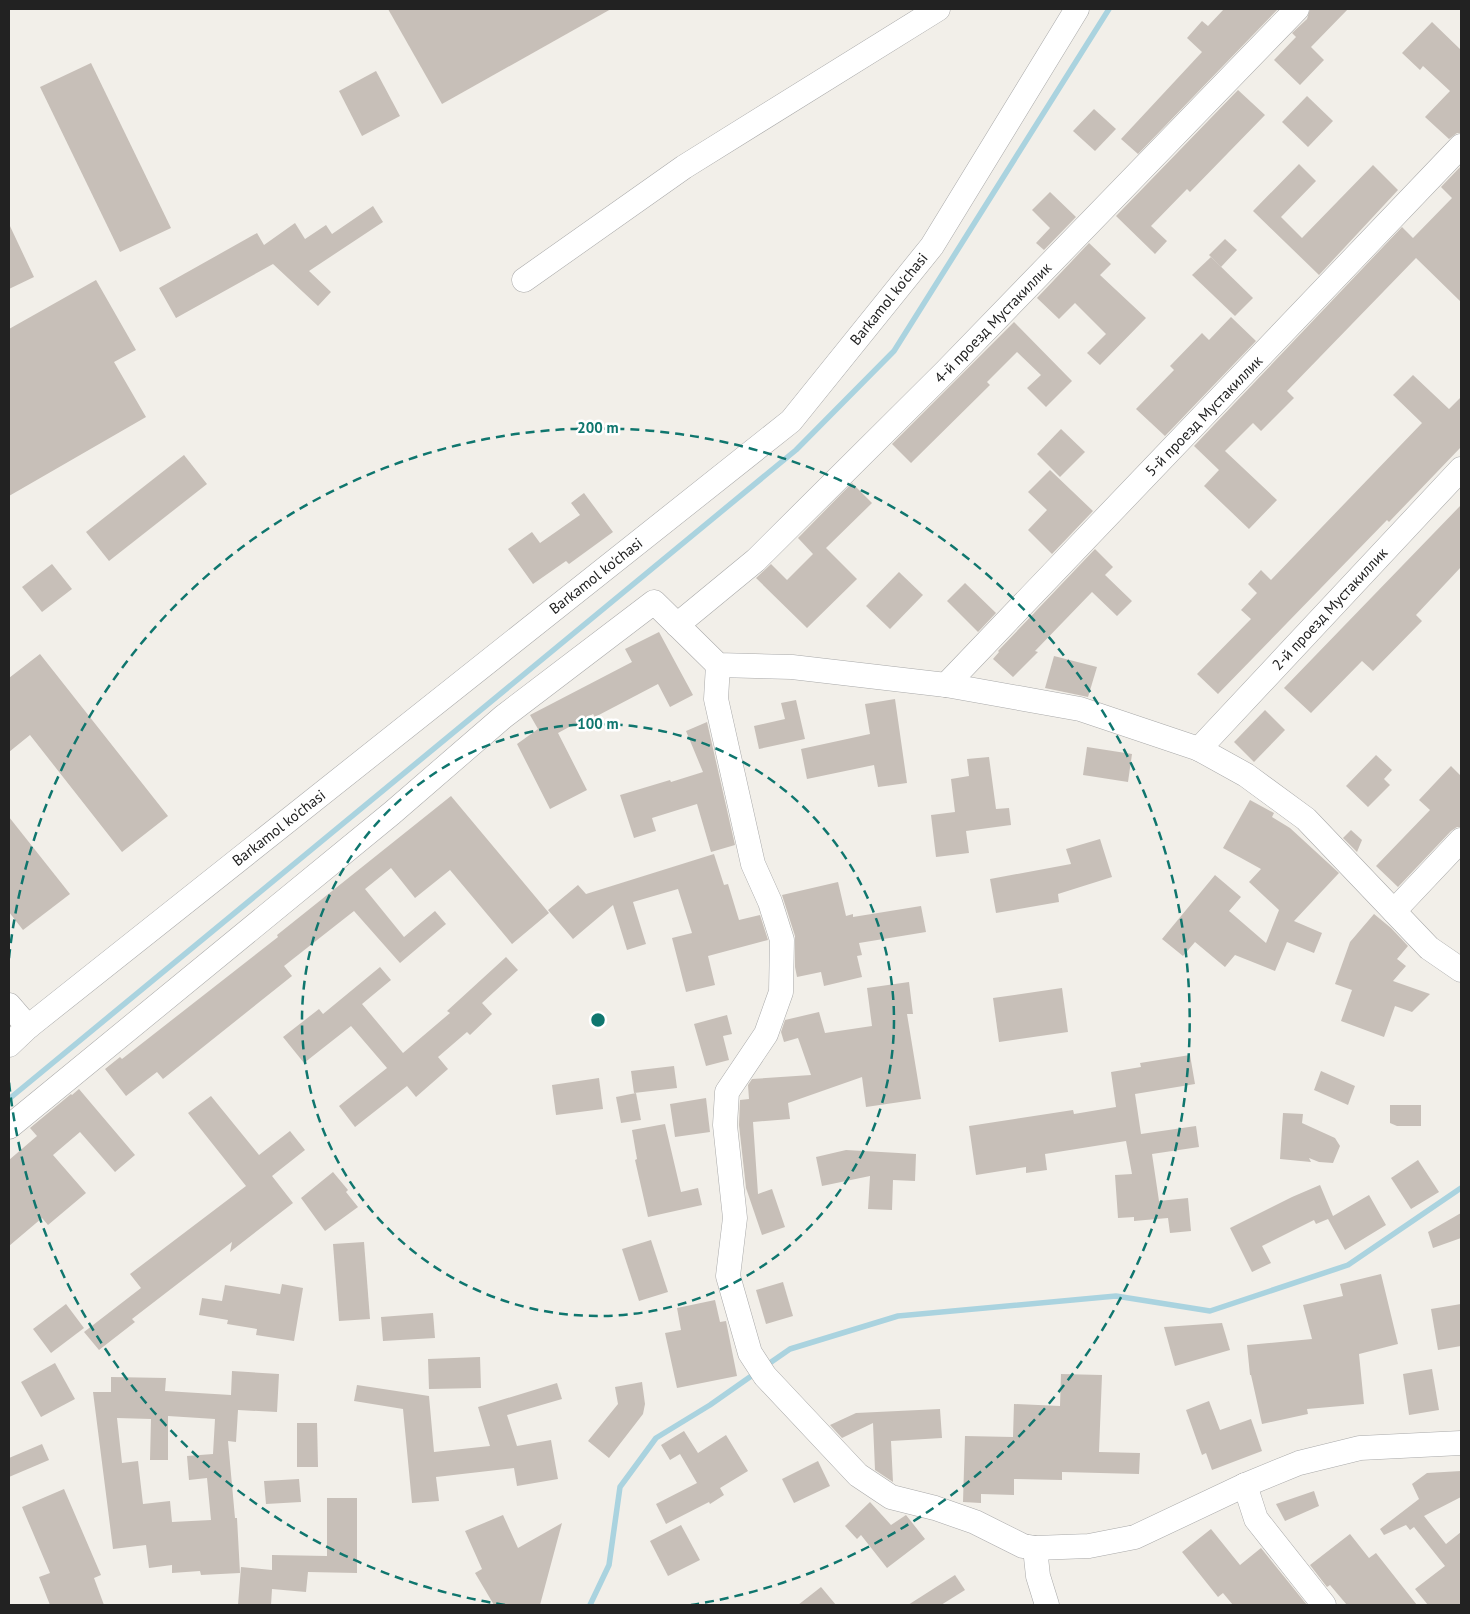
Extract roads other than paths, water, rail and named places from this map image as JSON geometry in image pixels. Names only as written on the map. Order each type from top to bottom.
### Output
[{"type":"street","points":[[524,280],[684,167],[938,9]]},
{"type":"street","name":"Barkamol ko'chasi","points":[[9,1045],[28,1027],[791,421],[932,246],[1077,9]]},
{"type":"street","name":"4-й проезд Мустакиллик","points":[[677,625],[756,560],[946,371],[1297,9]]},
{"type":"street","name":"5-й проезд Мустакиллик","points":[[946,685],[1461,146]]},
{"type":"street","name":"2-й проезд Мустакиллик","points":[[1199,749],[1461,469]]},
{"type":"street","points":[[9,1126],[392,813],[503,717],[654,602],[718,665],[792,668],[946,685],[1080,709],[1199,749],[1246,775],[1306,819],[1429,948],[1461,970]]},
{"type":"street","points":[[718,665],[716,699],[753,864],[770,902],[782,940],[781,992],[766,1034],[727,1092],[725,1125],[735,1218],[728,1276],[750,1353],[760,1370],[858,1475],[891,1497],[935,1508],[974,1522],[1023,1546],[1035,1548],[1090,1546],[1135,1537],[1245,1485],[1299,1463],[1360,1448],[1461,1443]]},
{"type":"street","points":[[1394,911],[1461,840]]},
{"type":"street","points":[[9,1005],[28,1027]]},
{"type":"street","points":[[1245,1485],[1256,1519],[1324,1605]]},
{"type":"street","points":[[1035,1548],[1038,1576],[1047,1605]]},
{"type":"waterway","points":[[9,1099],[796,450],[894,351],[1109,9]]},
{"type":"waterway","points":[[764,1367],[790,1349],[898,1316],[1116,1296],[1210,1311],[1348,1265],[1461,1188]]},
{"type":"waterway","points":[[590,1605],[609,1565],[620,1487],[656,1438],[710,1405],[757,1372]]}]
